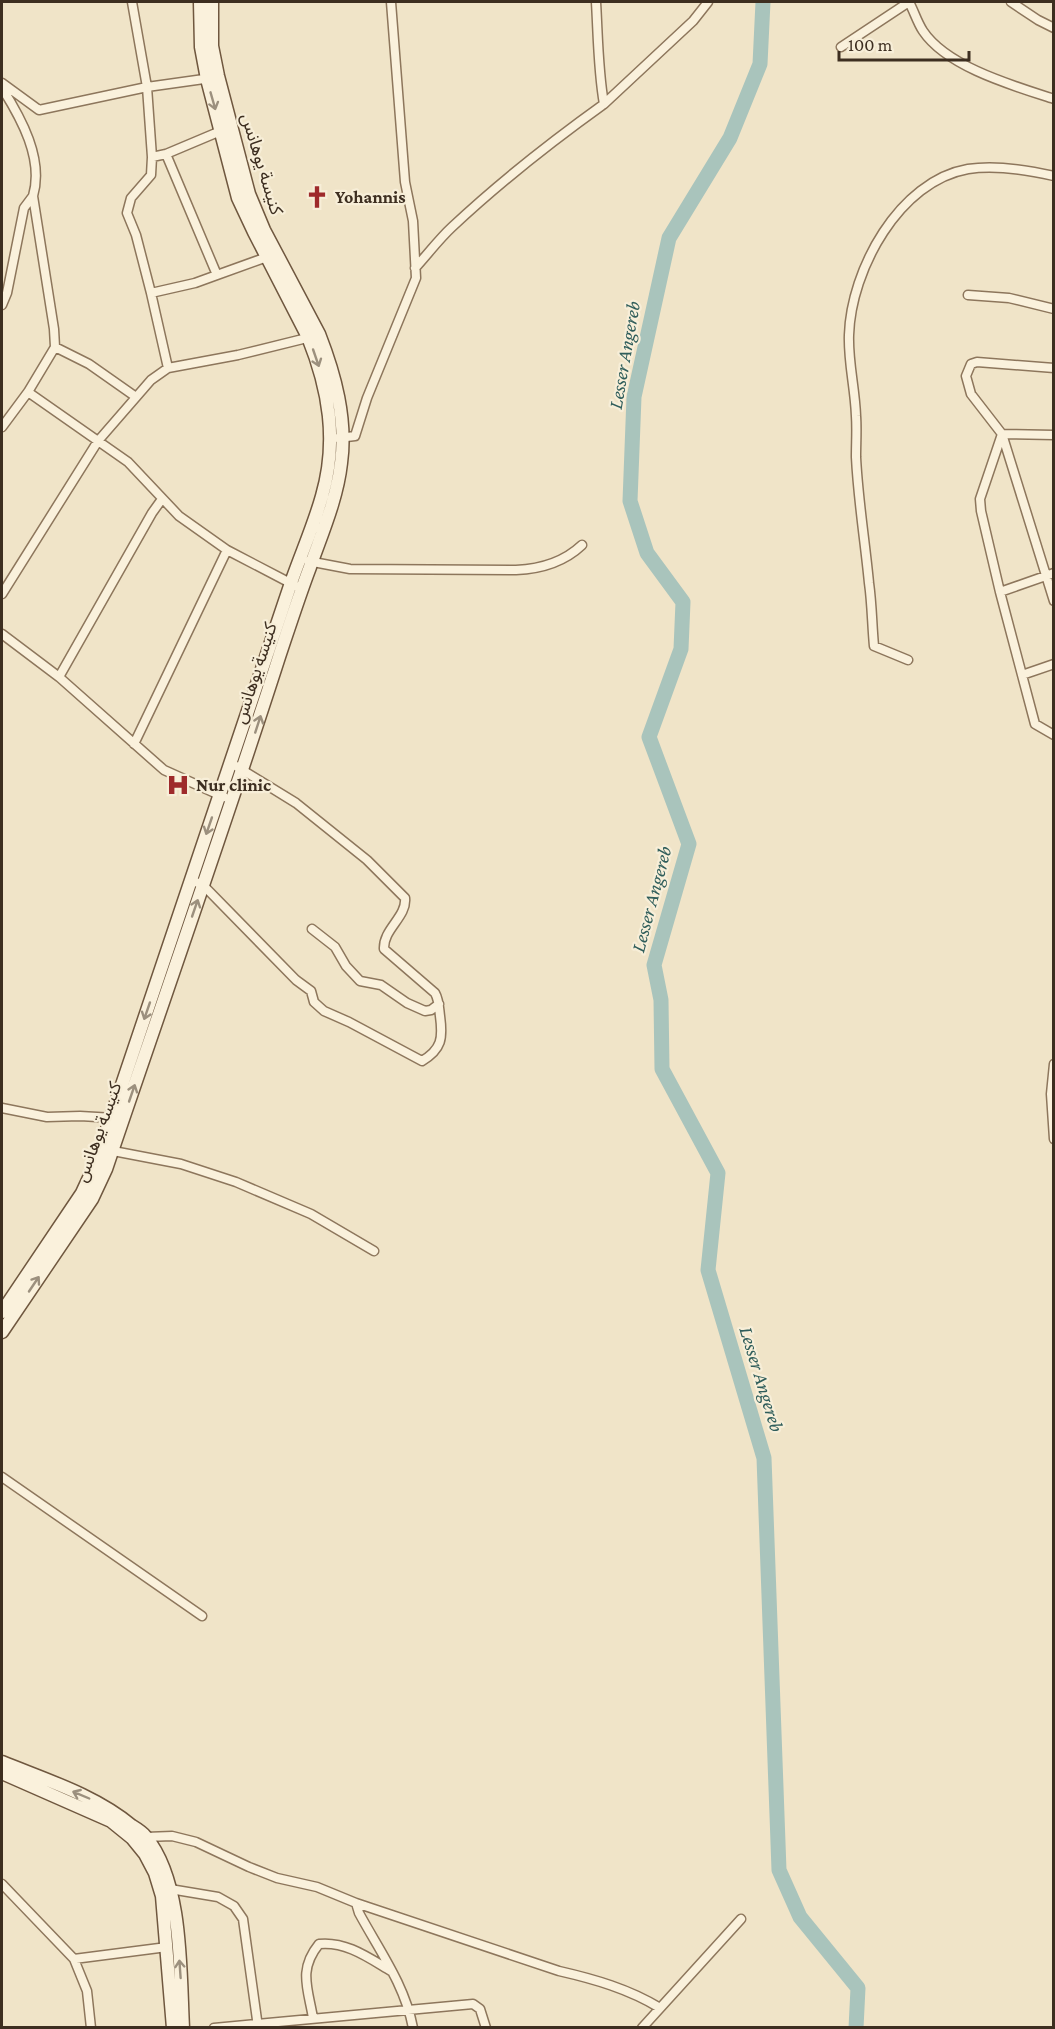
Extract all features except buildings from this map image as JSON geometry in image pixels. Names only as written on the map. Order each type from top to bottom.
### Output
[{"type":"street","points":[[132,2],[147,87],[152,157],[151,175],[131,198],[127,213],[151,293],[168,368]]},
{"type":"street","points":[[2,1312],[82,1193],[106,1150],[111,1119],[197,883],[220,795],[306,560],[329,458],[336,437],[331,425],[314,336],[267,258],[238,198],[227,129],[201,47],[200,2]]},
{"type":"street","points":[[212,2],[212,78]]},
{"type":"street","points":[[336,437],[355,436],[416,278],[413,221],[405,182],[392,2]]},
{"type":"street","points":[[596,2],[599,77],[604,104]]},
{"type":"street","points":[[415,268],[451,228],[475,206],[546,145],[604,104],[693,21],[708,2]]},
{"type":"street","points":[[841,47],[909,2],[923,31],[943,51],[976,70],[1053,99]]},
{"type":"street","points":[[1011,2],[1053,28]]},
{"type":"street","points":[[2,83],[39,110],[147,87],[212,78]]},
{"type":"street","points":[[2,88],[20,118],[35,162],[36,186],[33,196],[24,208],[7,293],[2,305]]},
{"type":"street","points":[[152,157],[166,154],[227,129]]},
{"type":"street","name":"كنيسة يوهانس","points":[[227,129],[260,221],[314,336]]},
{"type":"street","points":[[166,154],[217,275]]},
{"type":"street","points":[[908,660],[874,646],[856,456],[856,414],[850,366],[849,334],[852,308],[862,272],[879,238],[905,205],[919,192],[947,175],[969,169],[1012,169],[1053,176]]},
{"type":"street","points":[[2,427],[28,392],[55,347],[33,196]]},
{"type":"street","points":[[151,293],[195,283],[267,258]]},
{"type":"street","points":[[968,296],[1009,298],[1053,309]]},
{"type":"street","points":[[2,594],[98,441],[152,380],[168,368],[238,355],[314,336]]},
{"type":"street","points":[[55,347],[88,364],[136,397]]},
{"type":"street","points":[[1053,368],[986,362],[971,364],[966,376],[971,394],[1002,434],[1050,575],[1053,601]]},
{"type":"street","points":[[28,392],[128,462],[179,516],[227,550],[296,586]]},
{"type":"street","points":[[1002,434],[1053,435]]},
{"type":"street","points":[[1002,434],[980,499],[981,511],[1035,724],[1053,735]]},
{"type":"street","points":[[59,677],[162,499]]},
{"type":"street","points":[[306,560],[350,569],[537,569],[566,557],[582,545]]},
{"type":"street","points":[[134,744],[227,550]]},
{"type":"street","points":[[1000,592],[1050,575]]},
{"type":"street","name":"كنيسة يوهانس","points":[[2,1332],[92,1199],[106,1150],[124,1118],[197,883],[243,770],[296,586]]},
{"type":"street","points":[[2,634],[59,677],[164,770],[233,799]]},
{"type":"street","points":[[1022,675],[1053,664]]},
{"type":"street","points":[[197,883],[296,980],[311,991],[318,1007],[422,1061],[433,1054],[440,1043],[442,1033],[439,999],[384,949],[387,935],[406,904],[405,898],[367,860],[296,803],[231,763]]},
{"type":"street","points":[[312,929],[335,947],[346,966],[360,981],[381,985],[407,1003],[425,1011],[439,1004]]},
{"type":"street","points":[[1053,1064],[1053,1139]]},
{"type":"street","points":[[2,1108],[47,1117],[124,1118]]},
{"type":"street","points":[[106,1150],[181,1164],[236,1182],[311,1214],[374,1251]]},
{"type":"street","points":[[2,1477],[202,1616]]},
{"type":"street","points":[[2,1762],[91,1799],[116,1812],[146,1837],[164,1869],[170,1890],[178,1944],[183,2028]]},
{"type":"street","points":[[2,1773],[111,1821],[132,1838],[145,1854],[155,1873],[162,1896],[173,2028]]},
{"type":"street","points":[[146,1837],[172,1836],[196,1842],[267,1874],[317,1887],[356,1903],[558,1971],[619,1988],[660,2008]]},
{"type":"street","points":[[2,1884],[74,1959],[87,1991],[91,2028]]},
{"type":"street","points":[[170,1890],[218,1898],[234,1906],[243,1919],[258,2025]]},
{"type":"street","points":[[356,1903],[359,1913],[392,1971],[410,2009],[413,2028]]},
{"type":"street","points":[[642,2028],[741,1919]]},
{"type":"street","points":[[313,2018],[305,1968],[319,1944],[342,1946],[392,1971]]},
{"type":"street","points":[[74,1959],[167,1947]]},
{"type":"street","points":[[214,2028],[473,2004],[480,2009],[486,2028]]},
{"type":"waterway","name":"Lesser Angereb","points":[[763,2],[760,64],[730,138],[669,238],[634,397],[630,501],[647,553],[683,602],[681,649],[649,737],[689,844],[654,965],[661,1000],[662,1069],[718,1173],[708,1270],[764,1458],[779,1870],[800,1917],[858,1988],[856,2028]]},
{"type":"place","name":"Yohannis","points":[[317,197]]},
{"type":"place","name":"Nur clinic","points":[[178,785]]}]
